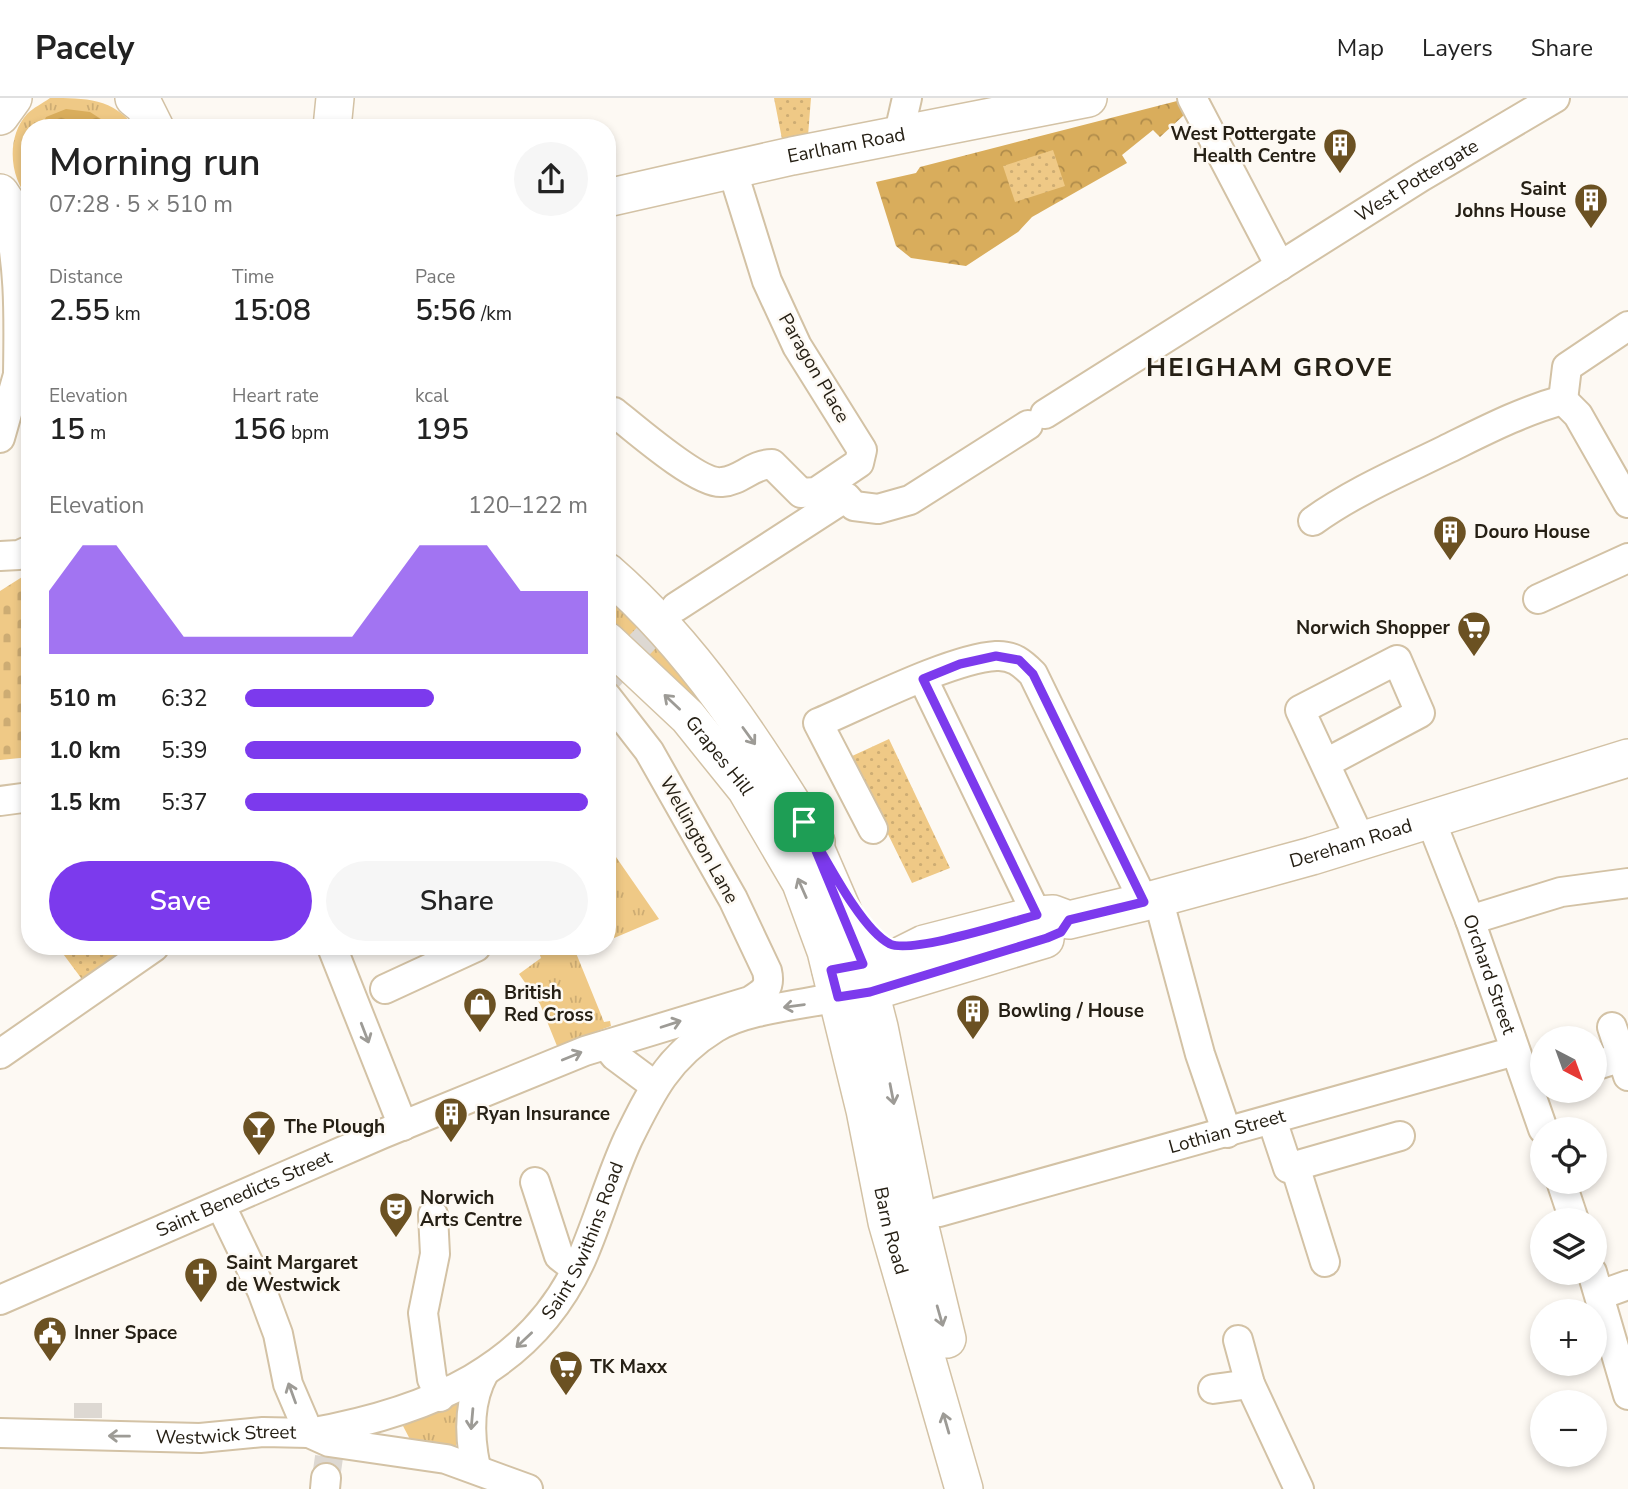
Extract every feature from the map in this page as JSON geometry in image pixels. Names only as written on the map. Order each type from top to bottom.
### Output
[{"type":"main road","points":[[0,116],[13,98]]},
{"type":"main road","points":[[333,119],[335,98]]},
{"type":"main road","name":"Earlham Road","points":[[616,196],[732,169],[1088,98]]},
{"type":"main road","points":[[1,195],[21,218]]},
{"type":"main road","name":"Grapes Hill","points":[[616,581],[695,661],[765,757],[866,924],[892,945],[924,944]]},
{"type":"main road","name":"Grapes Hill","points":[[616,649],[688,717],[746,789],[801,883],[850,981]]},
{"type":"main road","name":"Dereham Road","points":[[850,981],[924,944],[1151,900],[1431,821],[1628,758]]},
{"type":"main road","name":"Grapes Hill","points":[[804,822],[850,981]]},
{"type":"main road","name":"Dereham Road","points":[[850,981],[1047,938],[1061,932],[1053,918]]},
{"type":"main road","name":"Barn Road","points":[[850,981],[865,1110],[887,1222],[964,1489]]},
{"type":"main road","name":"Barn Road","points":[[850,981],[937,1307],[990,1489]]},
{"type":"street","points":[[898,137],[907,98]]},
{"type":"street","points":[[1192,98],[1280,266]]},
{"type":"street","name":"West Pottergate","points":[[676,607],[846,497],[854,506],[877,509],[910,500],[1280,266],[1555,98]]},
{"type":"street","name":"Paragon Place","points":[[616,414],[675,460],[712,481],[722,482],[761,464],[775,454],[801,494],[816,492],[859,463],[862,450],[797,346],[767,281],[732,169]]},
{"type":"street","points":[[1,195],[13,238],[12,286],[18,373]]},
{"type":"street","points":[[1563,400],[1567,368],[1628,327]]},
{"type":"street","points":[[0,438],[21,363]]},
{"type":"street","points":[[1563,400],[1578,415],[1628,503]]},
{"type":"street","points":[[1312,521],[1335,505],[1422,461],[1533,408],[1563,400]]},
{"type":"street","points":[[0,556],[21,552]]},
{"type":"street","points":[[1538,599],[1628,558]]},
{"type":"street","points":[[873,829],[818,723],[960,664],[996,656],[1040,665],[1151,900],[1227,1133]]},
{"type":"street","points":[[923,679],[949,708],[1053,918]]},
{"type":"street","name":"Wellington Lane","points":[[616,709],[649,751],[733,899],[767,971],[770,982],[765,992]]},
{"type":"street","points":[[1326,763],[1361,841]]},
{"type":"street","points":[[0,802],[21,798]]},
{"type":"street","name":"Orchard Street","points":[[1431,821],[1470,920],[1515,1051],[1530,1075]]},
{"type":"street","points":[[1470,920],[1561,892],[1628,883]]},
{"type":"street","points":[[0,1054],[143,955]]},
{"type":"street","points":[[338,955],[368,996],[403,1126]]},
{"type":"street","points":[[368,996],[452,955]]},
{"type":"street","points":[[606,1045],[615,1056],[654,1085],[685,1050],[717,1027],[850,981]]},
{"type":"street","name":"Saint Benedicts Street","points":[[0,1300],[403,1126],[606,1045],[750,1001],[765,992]]},
{"type":"street","points":[[1607,1066],[1625,1066],[1612,1027]]},
{"type":"street","name":"Lothian Street","points":[[939,1212],[1515,1051]]},
{"type":"street","name":"Saint Swithins Road","points":[[325,1460],[389,1417],[440,1397],[484,1373],[526,1340],[554,1307],[576,1269],[610,1178],[654,1085]]},
{"type":"street","points":[[1272,1120],[1288,1168],[1400,1136]]},
{"type":"street","points":[[1295,1166],[1325,1262]]},
{"type":"street","points":[[535,1182],[559,1256],[576,1269]]},
{"type":"street","points":[[222,1206],[262,1291],[278,1334],[288,1384],[325,1460]]},
{"type":"street","points":[[433,1215],[435,1254],[423,1313],[432,1379],[440,1397]]},
{"type":"street","points":[[1607,1284],[1628,1285]]},
{"type":"street","points":[[1596,1285],[1628,1395]]},
{"type":"street","points":[[1238,1340],[1250,1384],[1299,1489]]},
{"type":"street","points":[[476,1468],[471,1427],[475,1389],[484,1373]]},
{"type":"street","points":[[1213,1389],[1250,1384]]},
{"type":"street","name":"Westwick Street","points":[[0,1433],[200,1438],[263,1432],[325,1460],[446,1459],[528,1489]]},
{"type":"green space","points":[[50,98],[75,98],[108,105],[128,119],[23,119]]},
{"type":"green space","points":[[774,98],[811,98],[808,136],[782,139]]},
{"type":"green space","points":[[1177,101],[1184,115],[1160,137],[1153,130],[1122,155],[1127,163],[1032,217],[1018,232],[966,266],[911,258],[896,246],[876,182],[916,173],[920,167]]},
{"type":"green space","points":[[66,109],[90,112],[101,119],[45,119]]},
{"type":"green space","points":[[20,123],[21,187],[14,169],[13,157],[13,146]]},
{"type":"green space","points":[[1053,150],[1065,186],[1015,202],[1003,166]]},
{"type":"green space","points":[[21,578],[21,758],[0,760],[0,591]]},
{"type":"green space","points":[[616,597],[682,665],[767,798],[616,630]]},
{"type":"green space","points":[[889,739],[950,868],[912,883],[850,757]]},
{"type":"green space","points":[[616,857],[659,919],[616,937]]},
{"type":"green space","points":[[64,955],[122,956],[84,982]]},
{"type":"green space","points":[[540,955],[577,955],[604,1022],[610,1021],[611,1026],[557,1046],[540,1004],[519,974],[541,958]]},
{"type":"green space","points":[[464,1396],[455,1452],[413,1445],[403,1426]]},
{"type":"tunnel","points":[[616,670],[674,609]]},
{"type":"tunnel","points":[[88,1403],[88,1418]]},
{"type":"tunnel","points":[[326,1478],[329,1457]]},
{"type":"place","name":"West Pottergate Health Centre","points":[[1340,175]]},
{"type":"place","name":"Saint Johns House","points":[[1591,230]]},
{"type":"place","name":"Douro House","points":[[1450,562]]},
{"type":"place","name":"Norwich Shopper","points":[[1474,658]]},
{"type":"place","name":"British Red Cross","points":[[480,1034]]},
{"type":"place","name":"Bowling / House","points":[[973,1041]]},
{"type":"place","name":"Ryan Insurance","points":[[451,1144]]},
{"type":"place","name":"The Plough","points":[[259,1157]]},
{"type":"place","name":"Norwich Arts Centre","points":[[396,1239]]},
{"type":"place","name":"Saint Margaret de Westwick","points":[[201,1304]]},
{"type":"place","name":"Inner Space","points":[[50,1363]]},
{"type":"place","name":"TK Maxx","points":[[566,1397]]},
{"type":"district","name":"HEIGHAM GROVE","points":[[1270,367]]},
{"type":"route","points":[[996,656],[1019,660],[1033,674],[1144,902],[1069,920],[1061,932],[1047,938],[870,992],[838,997],[831,970],[863,964],[804,822],[866,924],[892,945],[924,944],[1037,915],[923,679],[960,664],[996,656]]}]
